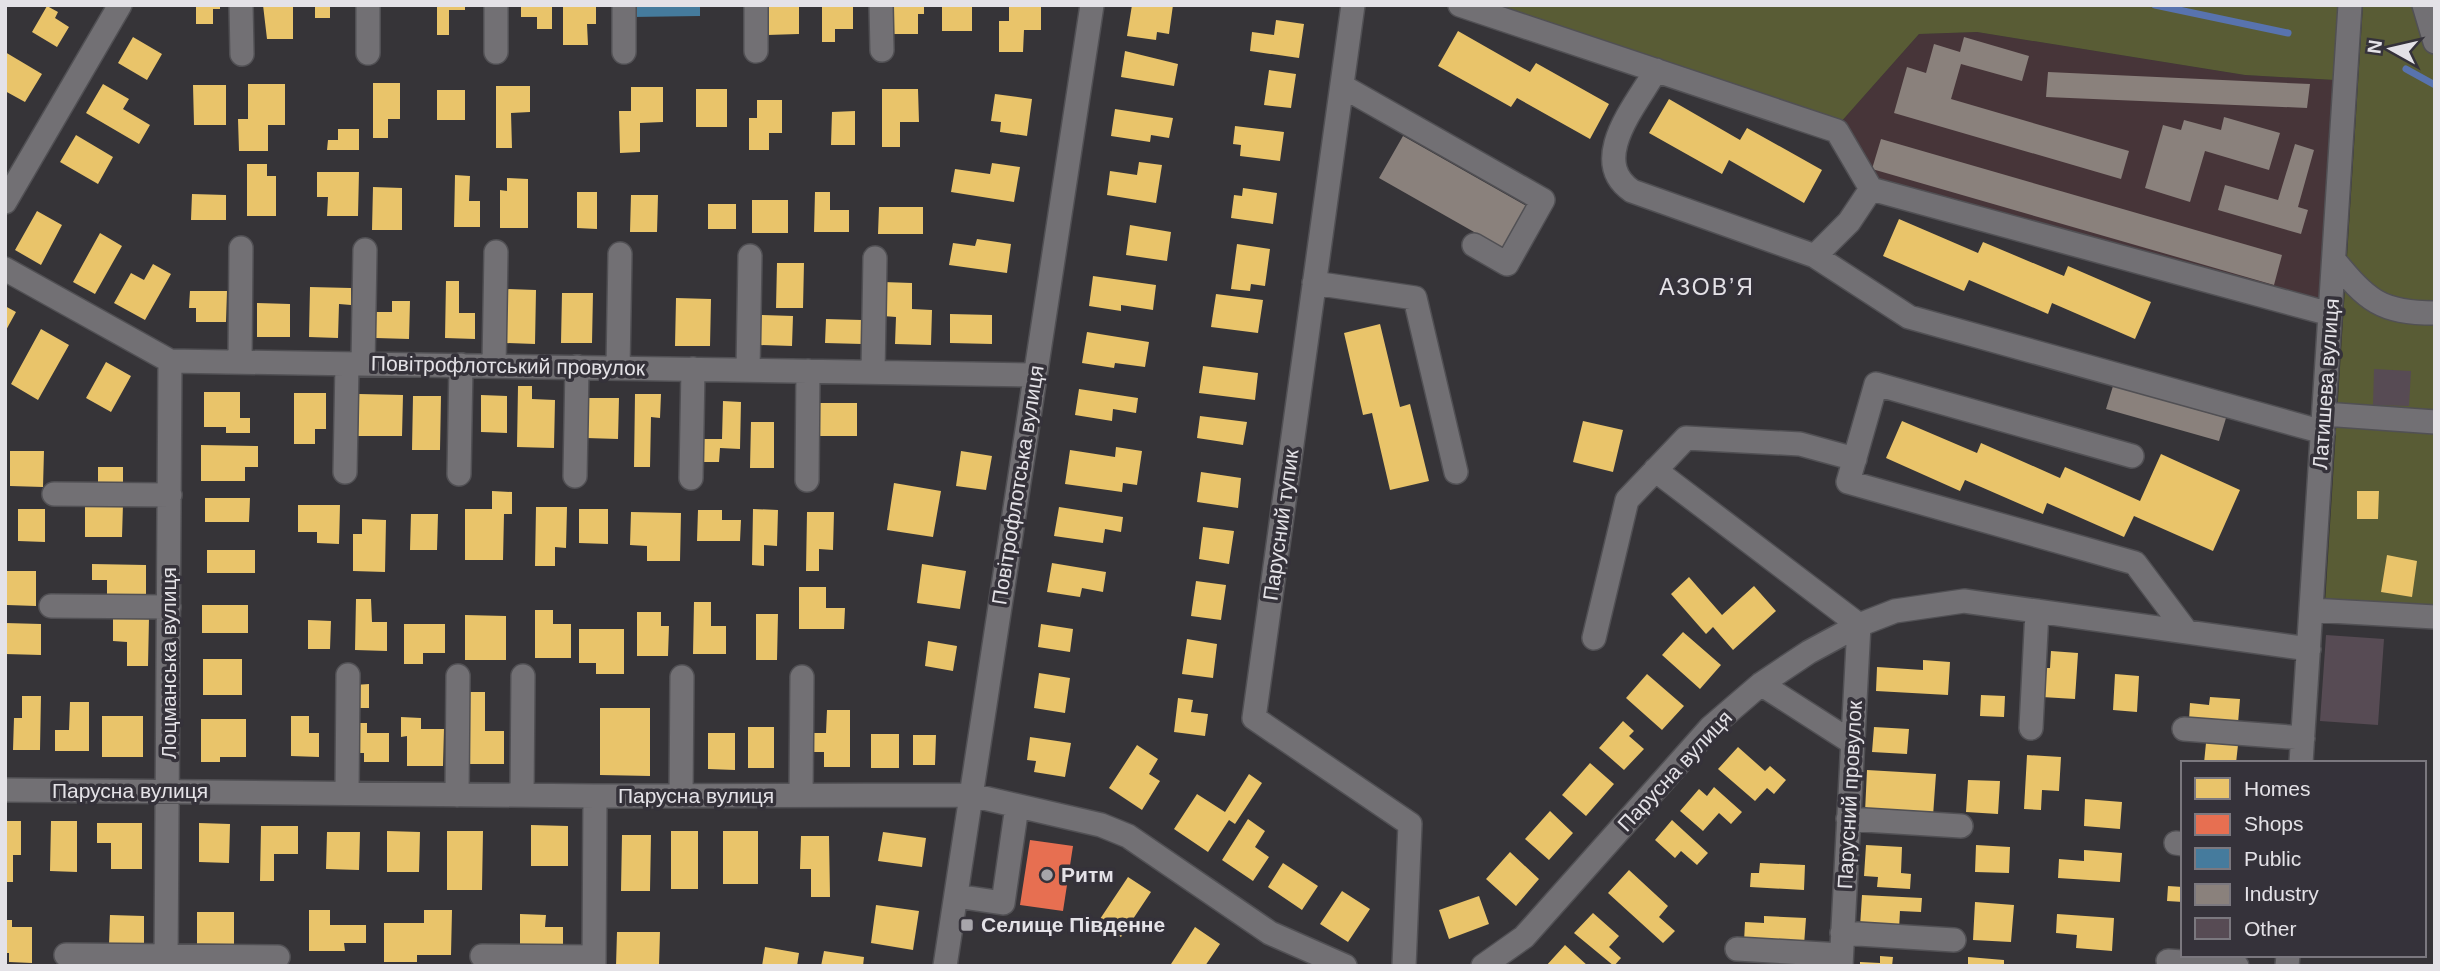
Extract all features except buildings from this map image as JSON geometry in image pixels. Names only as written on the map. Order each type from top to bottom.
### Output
[{"type":"street","points":[[5,202],[120,5]]},
{"type":"street","points":[[242,5],[242,54]]},
{"type":"street","points":[[368,5],[368,53]]},
{"type":"street","points":[[496,5],[496,52]]},
{"type":"street","points":[[624,5],[624,52]]},
{"type":"street","points":[[756,5],[756,51]]},
{"type":"street","points":[[881,5],[882,50]]},
{"type":"street","name":"Повітрофлотська вулиця","points":[[945,966],[1091,5]]},
{"type":"street","name":"Парусний тупик","points":[[1353,5],[1254,718],[1410,824],[1404,966]]},
{"type":"street","points":[[1460,5],[1837,131],[1871,189],[2330,314]]},
{"type":"street","name":"Латишева вулиця","points":[[2301,761],[2350,5]]},
{"type":"street","points":[[2424,5],[2435,42]]},
{"type":"street","points":[[1656,70],[1612,153],[1615,175],[1622,184],[1632,191],[1815,256],[1909,317],[2324,423],[2435,422]]},
{"type":"street","points":[[1342,86],[1543,200],[1507,264],[1474,245]]},
{"type":"street","points":[[1815,256],[1849,222],[1871,189]]},
{"type":"street","points":[[240,362],[241,248]]},
{"type":"street","points":[[345,472],[365,250]]},
{"type":"street","points":[[494,366],[496,252]]},
{"type":"street","points":[[618,368],[620,254]]},
{"type":"street","points":[[748,370],[750,256]]},
{"type":"street","points":[[873,372],[875,258]]},
{"type":"street","points":[[2334,260],[2361,292],[2383,308],[2407,313],[2435,313]]},
{"type":"street","name":"Повітрофлотський провулок","points":[[5,269],[170,361],[1035,375]]},
{"type":"street","points":[[1314,283],[1415,298],[1456,472]]},
{"type":"street","name":"Лоцманська вулиця","points":[[166,961],[170,361]]},
{"type":"street","points":[[459,474],[461,365]]},
{"type":"street","points":[[575,476],[577,367]]},
{"type":"street","points":[[691,478],[693,369]]},
{"type":"street","points":[[807,480],[808,371]]},
{"type":"street","points":[[2132,456],[1876,384],[1848,482],[2135,562],[2186,631]]},
{"type":"street","points":[[1594,638],[1627,500],[1686,438],[1800,444],[1855,459]]},
{"type":"street","points":[[1655,470],[1859,625]]},
{"type":"street","points":[[54,494],[170,495]]},
{"type":"street","name":"Парусна вулиця","points":[[1483,966],[1524,937],[1711,727],[1761,684],[1810,652],[1859,625],[1895,611],[1964,601],[2309,649]]},
{"type":"street","points":[[51,607],[169,607]]},
{"type":"street","points":[[2312,610],[2435,617]]},
{"type":"street","points":[[2031,728],[2036,611]]},
{"type":"street","name":"Парусний провулок","points":[[1841,951],[1859,625]]},
{"type":"street","points":[[348,675],[348,793]]},
{"type":"street","points":[[457,795],[458,676]]},
{"type":"street","points":[[522,795],[523,676]]},
{"type":"street","points":[[681,796],[682,677]]},
{"type":"street","points":[[801,795],[802,677]]},
{"type":"street","points":[[1761,684],[1853,743]]},
{"type":"street","points":[[2184,729],[2302,737]]},
{"type":"street","name":"Парусна вулиця","points":[[5,790],[595,796],[971,795],[1101,825],[1128,836],[1270,933],[1345,966]]},
{"type":"street","points":[[482,956],[594,961],[595,796]]},
{"type":"street","points":[[956,896],[1003,903],[1017,806]]},
{"type":"street","points":[[1849,820],[1961,826]]},
{"type":"street","points":[[1737,949],[1841,951],[1954,940]]},
{"type":"street","points":[[66,955],[166,961],[278,957]]},
{"type":"street","points":[[2168,961],[2237,966]]},
{"type":"shaded area","points":[[1977,32],[2245,75],[2335,80],[2321,303],[1875,182],[1840,123],[1919,34]]},
{"type":"green space","points":[[1492,5],[2339,5],[2335,80],[2245,75],[1977,32],[1919,34],[1840,123]]},
{"type":"green space","points":[[2363,5],[2435,5],[2435,609],[2325,604]]},
{"type":"waterway","points":[[2155,5],[2288,33]]},
{"type":"waterway","points":[[2406,69],[2435,85]]},
{"type":"place","name":"Ритм","points":[[1047,875]]},
{"type":"place","name":"Селище Південне","points":[[967,925]]},
{"type":"district","name":"АЗОВ’Я","points":[[1707,287]]}]
